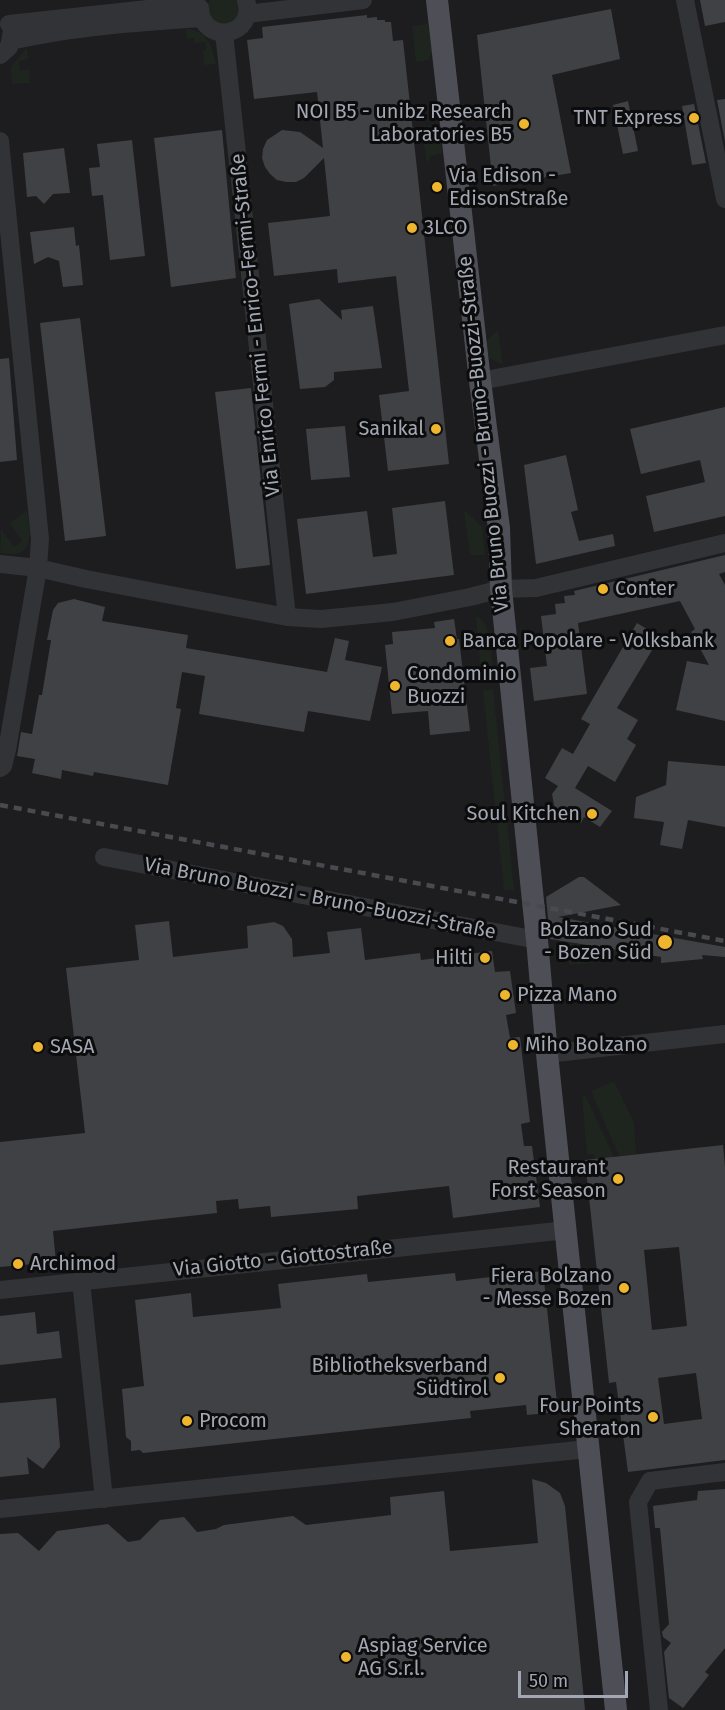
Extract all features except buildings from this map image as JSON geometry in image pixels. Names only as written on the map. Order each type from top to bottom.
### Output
[{"type":"main road","name":"Via Bruno Buozzi - Bruno-Buozzi-Straße","points":[[437,0],[499,528],[501,589],[547,1054],[616,1710]]},
{"type":"street","points":[[5,34],[175,6],[194,0]]},
{"type":"street","points":[[5,34],[38,35],[177,19],[202,9],[210,29],[224,33],[239,27],[246,7],[363,0]]},
{"type":"street","points":[[685,0],[725,199]]},
{"type":"street","name":"Via Enrico Fermi - Enrico-Fermi-Straße","points":[[224,33],[287,617]]},
{"type":"street","points":[[0,141],[40,539],[38,568],[8,750],[3,766],[0,768]]},
{"type":"street","points":[[480,381],[725,335]]},
{"type":"street","points":[[0,564],[38,568],[287,617],[321,619],[393,612],[501,589],[536,588],[725,543]]},
{"type":"street","name":"Via Bruno Buozzi - Bruno-Buozzi-Straße","points":[[104,857],[537,940]]},
{"type":"street","points":[[547,1054],[725,1034]]},
{"type":"street","name":"Via Giotto - Giottostraße","points":[[0,1290],[567,1230]]},
{"type":"street","points":[[81,1281],[104,1499]]},
{"type":"street","points":[[0,1509],[588,1449]]},
{"type":"street","points":[[658,1710],[638,1502],[650,1481],[725,1472]]},
{"type":"shaded area","points":[[0,0],[725,0],[725,1710],[0,1710]]},
{"type":"shaded area","points":[[210,0],[237,0],[239,9],[237,17],[227,25],[218,24],[212,20],[207,6]]},
{"type":"shaded area","points":[[428,24],[432,53],[428,60],[416,62],[412,26]]},
{"type":"shaded area","points":[[186,29],[203,35],[213,52],[216,64],[204,65],[205,42],[195,43],[194,38],[187,39]]},
{"type":"shaded area","points":[[27,48],[28,59],[19,61],[20,70],[29,70],[30,83],[12,84],[11,67]]},
{"type":"shaded area","points":[[435,125],[441,134],[442,153],[431,156],[427,163],[421,127]]},
{"type":"shaded area","points":[[498,330],[503,365],[489,358],[485,343]]},
{"type":"shaded area","points":[[27,510],[30,536],[26,549],[12,554],[0,553],[1,529],[14,547],[22,541],[10,523]]},
{"type":"shaded area","points":[[464,510],[482,527],[485,555],[470,555]]},
{"type":"shaded area","points":[[476,616],[482,620],[488,633],[493,676],[481,677]]},
{"type":"shaded area","points":[[493,689],[514,890],[504,890],[483,691]]},
{"type":"shaded area","points":[[567,942],[655,956],[569,965]]},
{"type":"shaded area","points":[[614,1081],[634,1123],[636,1154],[619,1156],[591,1091]]},
{"type":"shaded area","points":[[585,1095],[614,1157],[595,1159],[594,1154],[587,1155],[582,1096]]},
{"type":"railway","points":[[0,805],[725,941]]},
{"type":"place","name":"TNT Express","points":[[694,118]]},
{"type":"place","name":"NOI B5 - unibz Research Laboratories B5","points":[[524,124]]},
{"type":"place","name":"Via Edison - EdisonStraße","points":[[437,187]]},
{"type":"place","name":"3LCO","points":[[412,228]]},
{"type":"place","name":"Sanikal","points":[[436,429]]},
{"type":"place","name":"Conter","points":[[603,589]]},
{"type":"place","name":"Banca Popolare - Volksbank","points":[[450,641]]},
{"type":"place","name":"Condominio Buozzi","points":[[395,686]]},
{"type":"place","name":"Soul Kitchen","points":[[592,814]]},
{"type":"place","name":"Bolzano Sud - Bozen Süd","points":[[665,942]]},
{"type":"place","name":"Hilti","points":[[485,958]]},
{"type":"place","name":"Pizza Mano","points":[[505,995]]},
{"type":"place","name":"Miho Bolzano","points":[[513,1045]]},
{"type":"place","name":"SASA","points":[[38,1047]]},
{"type":"place","name":"Restaurant Forst Season","points":[[618,1179]]},
{"type":"place","name":"Archimod","points":[[18,1264]]},
{"type":"place","name":"Fiera Bolzano - Messe Bozen","points":[[624,1288]]},
{"type":"place","name":"Bibliotheksverband Südtirol","points":[[500,1378]]},
{"type":"place","name":"Four Points Sheraton","points":[[653,1417]]},
{"type":"place","name":"Procom","points":[[187,1421]]},
{"type":"place","name":"Aspiag Service AG S.r.l.","points":[[346,1657]]}]
